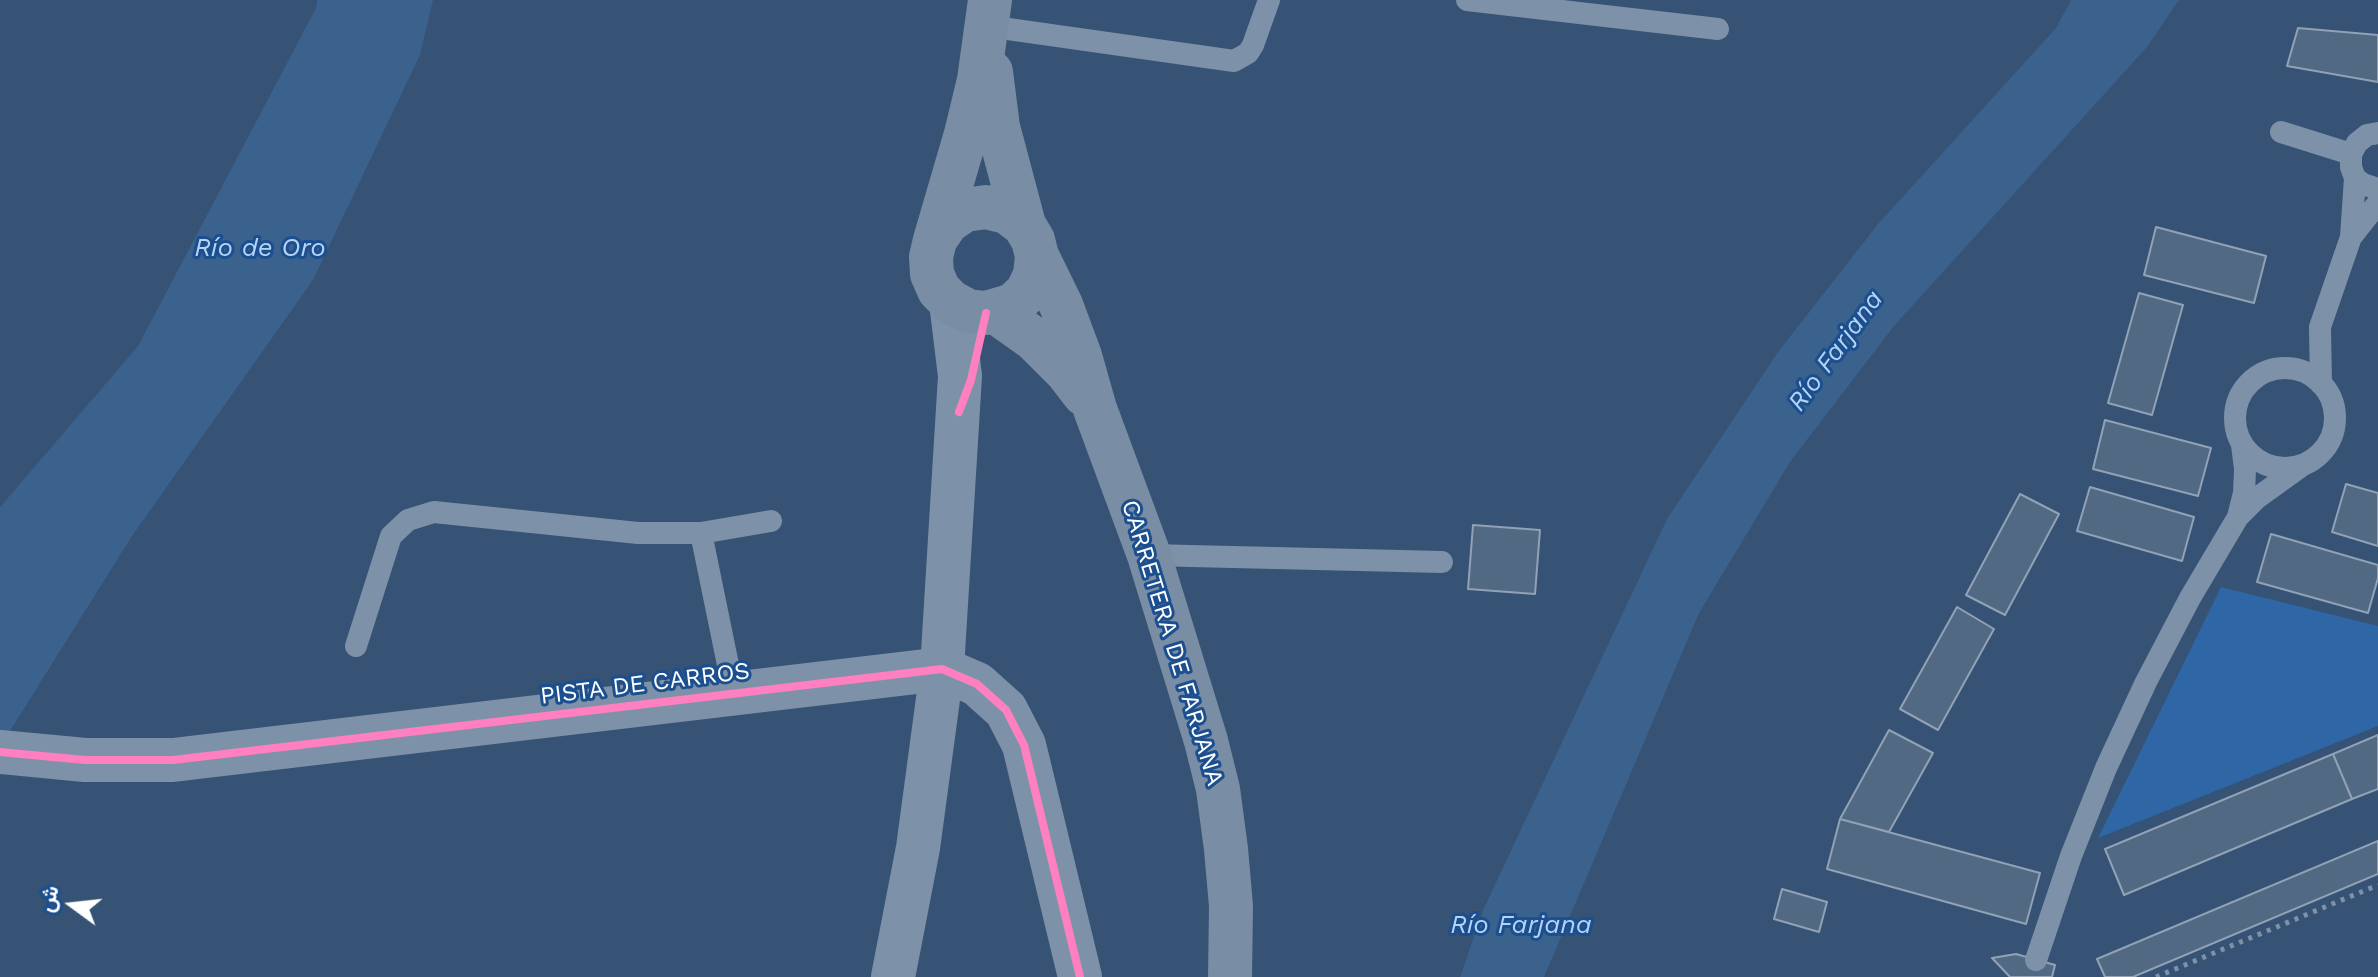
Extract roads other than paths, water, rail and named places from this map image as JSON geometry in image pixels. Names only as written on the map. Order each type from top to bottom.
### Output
[{"type":"main road","points":[[935,240],[947,222],[965,210],[986,207],[1007,212],[1031,241],[1035,275],[1027,292],[1013,305],[977,309],[939,290],[932,274],[931,257],[935,240],[966,134],[989,13]]},
{"type":"main road","name":"CARRETERA DE FARJANA","points":[[989,13],[998,127],[1031,241],[1061,305],[1095,409],[1149,555],[1218,789],[1231,906],[1230,977]]},
{"type":"main road","name":"CARRETERA DE FARJANA","points":[[977,309],[1034,339],[1095,409]]},
{"type":"street","points":[[893,977],[918,848],[942,669],[960,376],[977,309]]},
{"type":"street","points":[[942,669],[977,684],[1006,710],[1024,745],[1080,977]]},
{"type":"street","name":"PISTA DE CARROS","points":[[0,752],[85,760],[173,760],[942,669]]},
{"type":"lane","points":[[989,13],[1234,61],[1248,53],[1253,45],[1269,0]]},
{"type":"lane","points":[[1467,0],[1718,29]]},
{"type":"lane","points":[[2281,132],[2351,154]]},
{"type":"lane","points":[[2282,368],[2320,327],[2351,237],[2355,178],[2351,154],[2357,143],[2367,135],[2378,133]]},
{"type":"lane","points":[[2355,178],[2378,189]]},
{"type":"lane","points":[[2351,237],[2378,203]]},
{"type":"lane","points":[[2320,327],[2321,384]]},
{"type":"lane","points":[[2036,960],[2071,856],[2106,768],[2175,626],[2238,517],[2257,498],[2317,456],[2330,440],[2335,420],[2331,400],[2321,384],[2296,369],[2265,372],[2251,381],[2240,395],[2235,412],[2245,481],[2238,517]]},
{"type":"lane","points":[[2242,445],[2257,460],[2278,468],[2300,467]]},
{"type":"lane","points":[[356,646],[391,536],[408,520],[434,512],[638,533],[701,533],[771,521]]},
{"type":"lane","points":[[701,533],[734,694]]},
{"type":"lane","points":[[1149,555],[1442,562]]},
{"type":"water","name":"Río de Oro","points":[[317,0],[433,0],[420,55],[313,280],[132,536],[0,747],[0,507],[138,346],[316,8]]},
{"type":"water","name":"Río Farjana","points":[[2071,0],[2179,0],[2147,47],[1894,326],[1790,462],[1699,613],[1544,977],[1460,977],[1484,908],[1667,519],[1778,352],[1878,224],[2056,28]]}]
